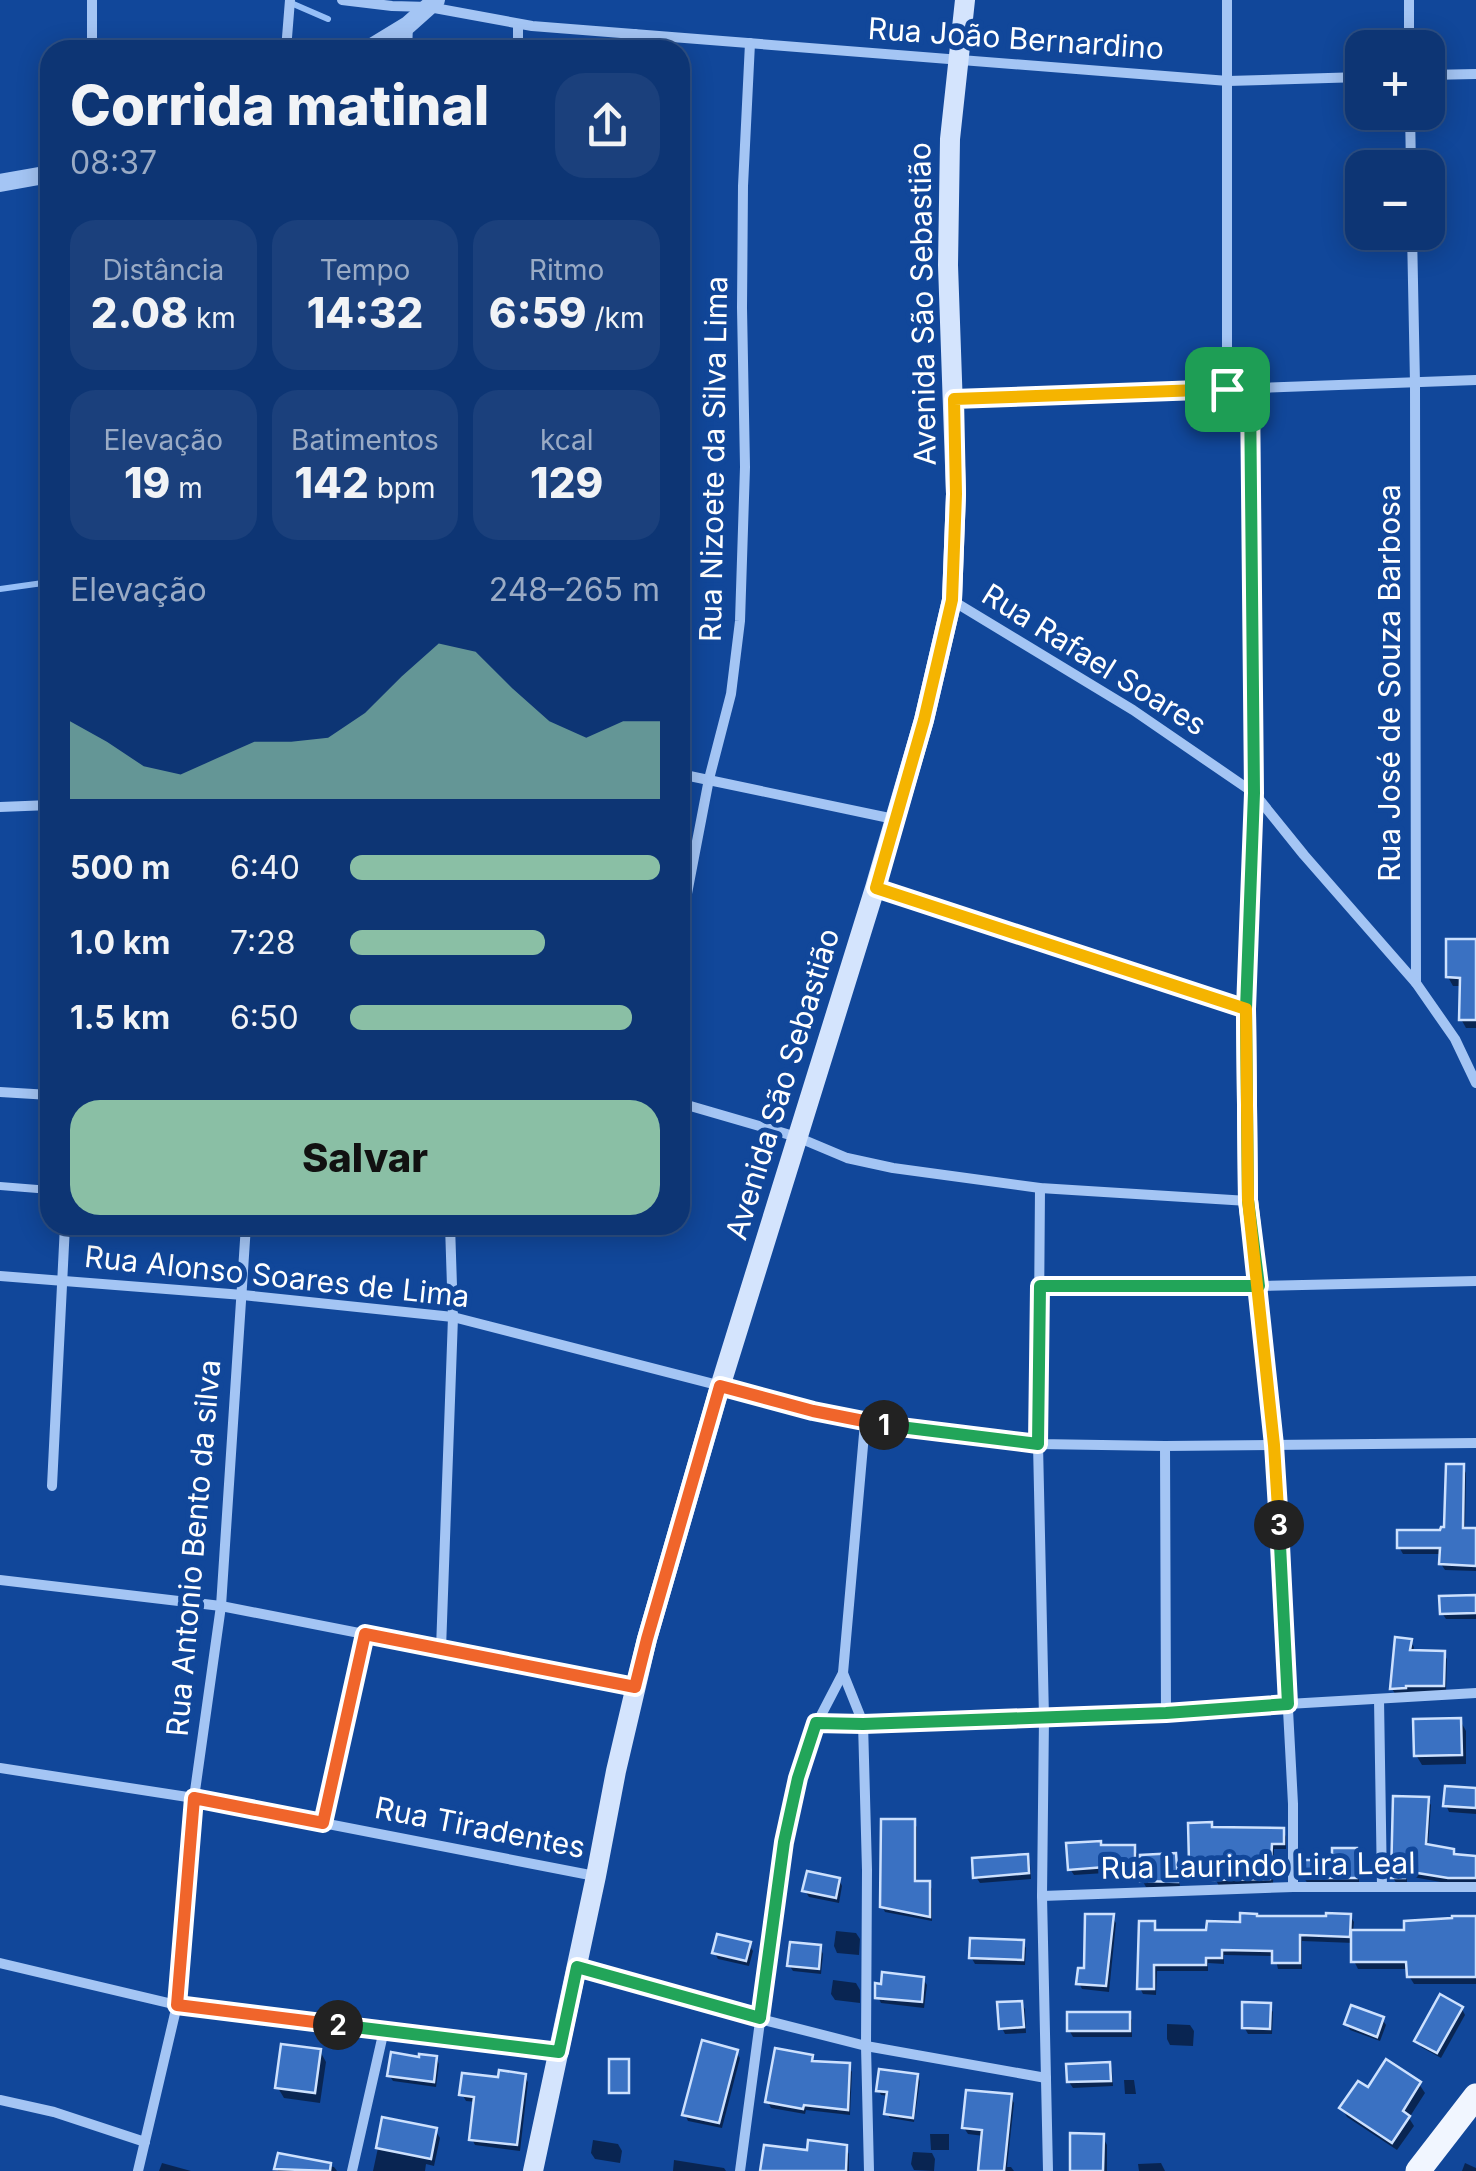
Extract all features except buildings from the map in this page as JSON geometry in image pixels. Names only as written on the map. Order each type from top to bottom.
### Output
[{"type":"main road","name":"Avenida São Sebastião","points":[[533,2171],[647,1639],[720,1386],[876,888],[928,704],[952,600],[956,494],[948,265],[950,139],[964,0]]},
{"type":"main road","points":[[1418,2171],[1476,2096]]},
{"type":"street","points":[[92,0],[92,40]]},
{"type":"street","points":[[287,40],[290,0]]},
{"type":"street","name":"Rua João Bernardino","points":[[342,0],[392,6],[432,3],[518,24],[1228,81],[1345,78]]},
{"type":"street","points":[[1227,0],[1227,389]]},
{"type":"street","points":[[1409,0],[1409,30]]},
{"type":"street","points":[[383,40],[432,3]]},
{"type":"street","points":[[518,24],[518,40]]},
{"type":"street","points":[[407,40],[408,25]]},
{"type":"street","points":[[635,34],[635,40]]},
{"type":"street","name":"Rua Nizoete da Silva Lima","points":[[690,878],[731,694],[740,621],[745,467],[743,186],[750,43]]},
{"type":"street","points":[[1445,75],[1476,74]]},
{"type":"street","points":[[0,184],[40,176]]},
{"type":"street","name":"Rua José de Souza Barbosa","points":[[1412,250],[1416,983]]},
{"type":"street","points":[[954,399],[1476,380]]},
{"type":"street","points":[[1250,389],[1254,793],[1246,1009],[1248,1200],[1274,1445],[1294,1804],[1294,1886]]},
{"type":"street","name":"Rua Rafael Soares","points":[[952,600],[1132,710],[1254,793],[1416,983],[1455,1039],[1476,1083]]},
{"type":"street","points":[[690,776],[895,819]]},
{"type":"street","points":[[0,806],[40,805]]},
{"type":"street","points":[[876,888],[1246,1009]]},
{"type":"street","points":[[0,1092],[40,1094]]},
{"type":"street","points":[[690,1106],[797,1137],[862,1161],[1040,1188],[1248,1200]]},
{"type":"street","points":[[1040,1188],[1038,1444],[1048,2171]]},
{"type":"street","points":[[52,1486],[65,1235]]},
{"type":"street","name":"Rua Antonio Bento da silva","points":[[138,2171],[177,2005],[194,1798],[220,1606],[245,1235]]},
{"type":"street","points":[[442,1649],[453,1316],[450,1235]]},
{"type":"street","name":"Rua Alonso Soares de Lima","points":[[0,1276],[453,1316],[864,1423],[1038,1444],[1476,1443]]},
{"type":"street","points":[[1040,1286],[1259,1286],[1476,1280]]},
{"type":"street","points":[[740,2171],[784,1842],[798,1778],[816,1723],[844,1673],[864,1423]]},
{"type":"street","points":[[1165,1446],[1166,1713]]},
{"type":"street","points":[[0,1580],[220,1606],[635,1687]]},
{"type":"street","points":[[323,1823],[365,1634]]},
{"type":"street","points":[[844,1673],[863,1724],[869,2171]]},
{"type":"street","points":[[816,1723],[1166,1713],[1476,1693]]},
{"type":"street","points":[[1379,1699],[1382,1887]]},
{"type":"street","name":"Rua Tiradentes","points":[[0,1768],[194,1798],[596,1876]]},
{"type":"street","name":"Rua Laurindo Lira Leal","points":[[1042,1896],[1294,1886],[1476,1888]]},
{"type":"street","points":[[0,1962],[177,2005],[559,2052]]},
{"type":"street","points":[[577,1967],[866,2046],[1046,2078]]},
{"type":"street","points":[[352,2171],[384,2030]]},
{"type":"street","points":[[0,2100],[54,2112],[145,2142]]},
{"type":"lane","points":[[0,1186],[40,1189]]},
{"type":"waterway","points":[[291,3],[328,19]]},
{"type":"waterway","points":[[0,589],[40,583]]},
{"type":"route","points":[[1227,389],[954,399],[952,600],[924,720],[876,888],[1246,1009],[1247,1105],[1248,1200],[1259,1286],[1274,1445],[1288,1704],[1166,1713],[816,1723],[798,1778],[784,1842],[760,2018],[577,1967],[559,2052],[177,2005],[194,1798],[323,1823],[365,1634],[635,1687],[720,1386],[864,1423],[1038,1444],[1040,1286],[1259,1286],[1248,1200],[1246,1009],[1254,793],[1250,389],[1227,389]]}]
